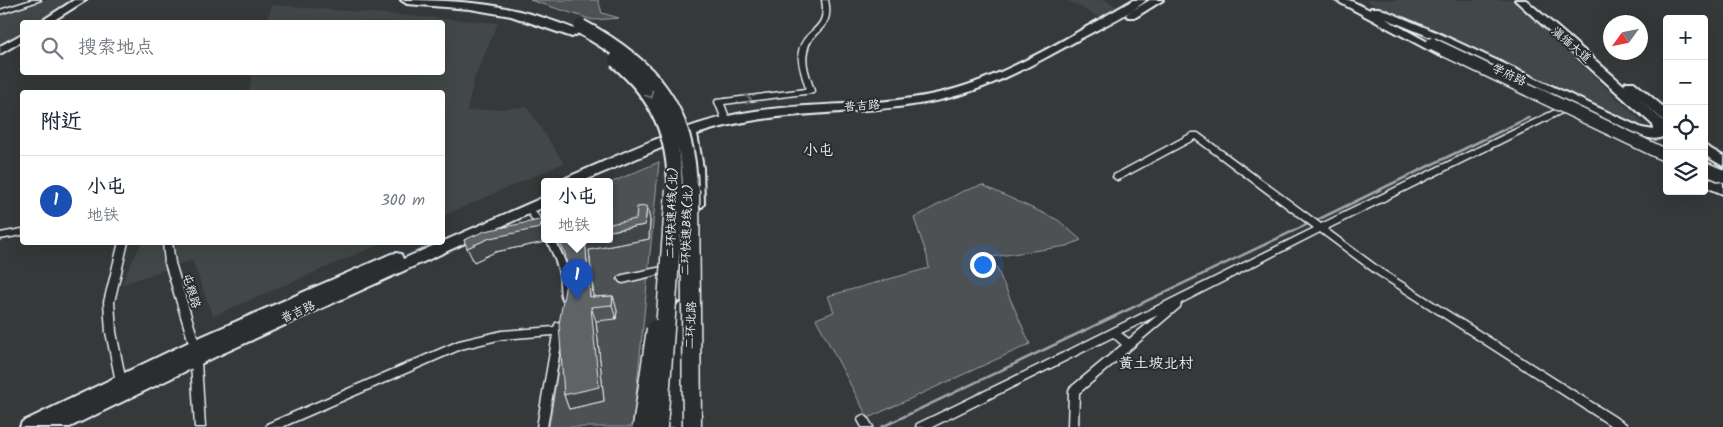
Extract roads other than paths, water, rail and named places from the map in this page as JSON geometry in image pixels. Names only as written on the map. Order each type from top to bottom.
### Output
[{"type":"highway","name":"二环快速A线(北)","points":[[406,0],[507,10],[576,30],[623,65],[638,80],[654,101],[662,116],[670,141],[674,170],[682,193],[658,427]]},
{"type":"highway","points":[[488,0],[542,11],[576,30]]},
{"type":"highway","points":[[642,427],[682,193]]},
{"type":"highway","points":[[682,193],[692,427]]},
{"type":"highway","name":"二环快速B线(北)","points":[[677,427],[682,193]]},
{"type":"main road","name":"普吉路","points":[[691,137],[726,120],[798,110],[908,102],[948,95],[1010,72],[1141,0]]},
{"type":"main road","name":"普吉路","points":[[579,178],[691,137],[733,127],[759,122],[904,109],[947,102],[979,93],[1018,78],[1158,0]]},
{"type":"main road","name":"学府路","points":[[1340,0],[1363,8],[1663,154]]},
{"type":"main road","name":"学府路","points":[[1352,0],[1421,43],[1663,160]]},
{"type":"main road","name":"滇缅大道","points":[[1520,0],[1663,123]]},
{"type":"main road","name":"滇缅大道","points":[[1531,0],[1663,123]]},
{"type":"main road","points":[[1363,8],[1425,30],[1642,132],[1655,135],[1663,127]]},
{"type":"main road","name":"学府路","points":[[1434,42],[1663,148]]},
{"type":"main road","points":[[1609,134],[1623,133],[1624,128],[1619,122]]},
{"type":"main road","name":"二环北路","points":[[686,427],[697,205],[696,168],[691,137]]},
{"type":"main road","name":"普吉路","points":[[597,178],[664,146]]},
{"type":"main road","points":[[649,427],[668,194],[664,146]]},
{"type":"main road","points":[[1705,150],[1723,162]]},
{"type":"main road","points":[[1708,168],[1723,176]]},
{"type":"main road","points":[[1708,169],[1723,182]]},
{"type":"main road","points":[[1708,176],[1723,182]]},
{"type":"main road","points":[[1708,182],[1723,189]]},
{"type":"main road","points":[[445,237],[541,194]]},
{"type":"main road","name":"普吉路","points":[[28,427],[121,382],[196,352],[541,203]]},
{"type":"main road","name":"普吉路","points":[[53,427],[196,352],[425,245]]},
{"type":"street","points":[[0,12],[38,0]]},
{"type":"street","points":[[48,20],[81,0]]},
{"type":"street","points":[[726,120],[719,102],[810,90],[803,59],[803,50],[807,41],[826,22],[828,15],[825,0]]},
{"type":"street","points":[[0,51],[20,37]]},
{"type":"street","points":[[921,427],[1320,227],[1561,110]]},
{"type":"street","points":[[1117,177],[1195,135],[1378,271],[1622,427]]},
{"type":"street","points":[[529,209],[541,226]]},
{"type":"street","points":[[0,236],[20,232]]},
{"type":"street","points":[[542,427],[566,286],[563,268],[552,243]]},
{"type":"street","points":[[121,382],[111,332],[109,302],[123,245]]},
{"type":"street","name":"屯粮路","points":[[167,245],[170,264],[196,352],[200,427]]},
{"type":"street","points":[[624,279],[662,271]]},
{"type":"street","points":[[1073,427],[1074,391],[1183,299]]},
{"type":"street","points":[[271,427],[459,346],[502,335],[558,331]]},
{"type":"street","points":[[1113,332],[1129,345]]},
{"type":"waterway","points":[[1315,221],[1530,117]]},
{"type":"waterway","points":[[882,427],[1310,223]]},
{"type":"place","name":"小屯","points":[[577,300]]},
{"type":"district","name":"小屯","points":[[818,151]]},
{"type":"district","name":"黄土坡北村","points":[[1156,364]]}]
